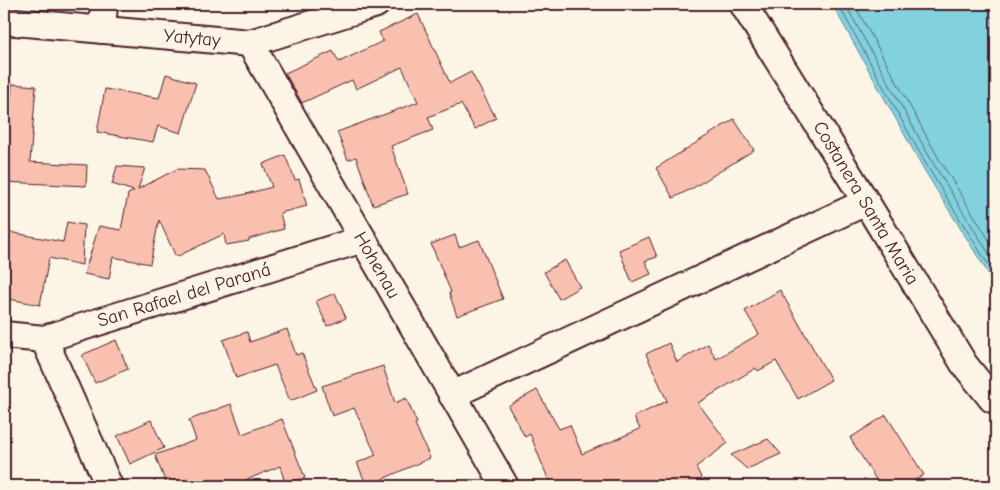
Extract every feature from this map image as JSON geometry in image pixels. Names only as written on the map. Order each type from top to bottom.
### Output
[{"type":"street","points":[[102,30],[104,4]]},
{"type":"street","name":"Yatytay","points":[[4,21],[250,43],[376,4]]},
{"type":"street","name":"Costanera Santa Maria","points":[[742,4],[866,202],[964,364],[992,399]]},
{"type":"street","name":"Hohenau","points":[[250,43],[505,486]]},
{"type":"street","points":[[452,395],[866,202]]},
{"type":"street","name":"San Rafael del Paraná","points":[[4,335],[44,339],[363,239]]},
{"type":"street","points":[[44,339],[109,486]]},
{"type":"water","points":[[832,4],[996,4],[996,286],[923,168]]},
{"type":"building","points":[[418,14],[450,83],[471,72],[496,118],[475,129],[461,104],[428,117],[433,130],[391,146],[408,194],[373,205],[356,157],[348,160],[337,132],[418,102],[402,67],[356,89],[352,80],[302,103],[285,73],[333,51],[339,62],[383,41],[379,32]]},
{"type":"building","points":[[166,74],[196,83],[181,133],[158,126],[153,142],[97,132],[105,89],[159,98]]},
{"type":"building","points":[[12,84],[36,86],[30,162],[87,165],[86,186],[4,182],[4,161],[6,161]]},
{"type":"building","points":[[734,119],[754,150],[693,188],[673,198],[656,168]]},
{"type":"building","points":[[285,155],[295,180],[299,179],[307,206],[280,213],[284,229],[249,239],[249,241],[226,245],[224,234],[176,257],[159,220],[150,264],[113,257],[109,279],[84,274],[99,226],[121,230],[128,194],[134,191],[112,184],[117,166],[145,168],[138,189],[177,169],[205,170],[219,199],[272,187],[263,164]]},
{"type":"building","points":[[67,222],[84,225],[82,265],[49,258],[40,305],[4,298],[4,262],[9,232],[63,242]]},
{"type":"building","points":[[455,235],[459,247],[479,240],[503,299],[457,316],[449,293],[451,292],[431,244]]},
{"type":"building","points":[[649,237],[657,257],[645,261],[651,274],[632,282],[619,250]]},
{"type":"building","points":[[565,260],[580,287],[559,299],[544,272]]},
{"type":"building","points":[[780,290],[831,380],[798,399],[776,361],[758,371],[756,368],[698,403],[728,443],[696,467],[705,486],[551,486],[530,434],[525,437],[508,406],[537,390],[559,429],[570,425],[582,454],[640,429],[634,417],[667,401],[646,354],[669,343],[677,362],[708,344],[716,359],[759,334],[745,311]]},
{"type":"building","points":[[335,293],[346,318],[327,326],[316,301]]},
{"type":"building","points":[[287,329],[296,355],[302,353],[317,390],[290,401],[275,365],[236,378],[223,340],[247,332],[250,342]]},
{"type":"building","points":[[116,340],[128,369],[95,383],[82,355]]},
{"type":"building","points":[[383,366],[395,403],[406,398],[430,458],[367,486],[357,463],[376,455],[354,408],[332,416],[322,386]]},
{"type":"building","points":[[231,404],[242,434],[282,419],[305,478],[285,483],[280,466],[246,480],[248,486],[167,486],[155,455],[196,440],[189,420]]},
{"type":"building","points":[[886,415],[924,475],[905,486],[880,486],[850,438]]},
{"type":"building","points":[[151,420],[164,448],[130,464],[117,436]]},
{"type":"building","points":[[768,439],[781,454],[747,469],[731,455]]}]
